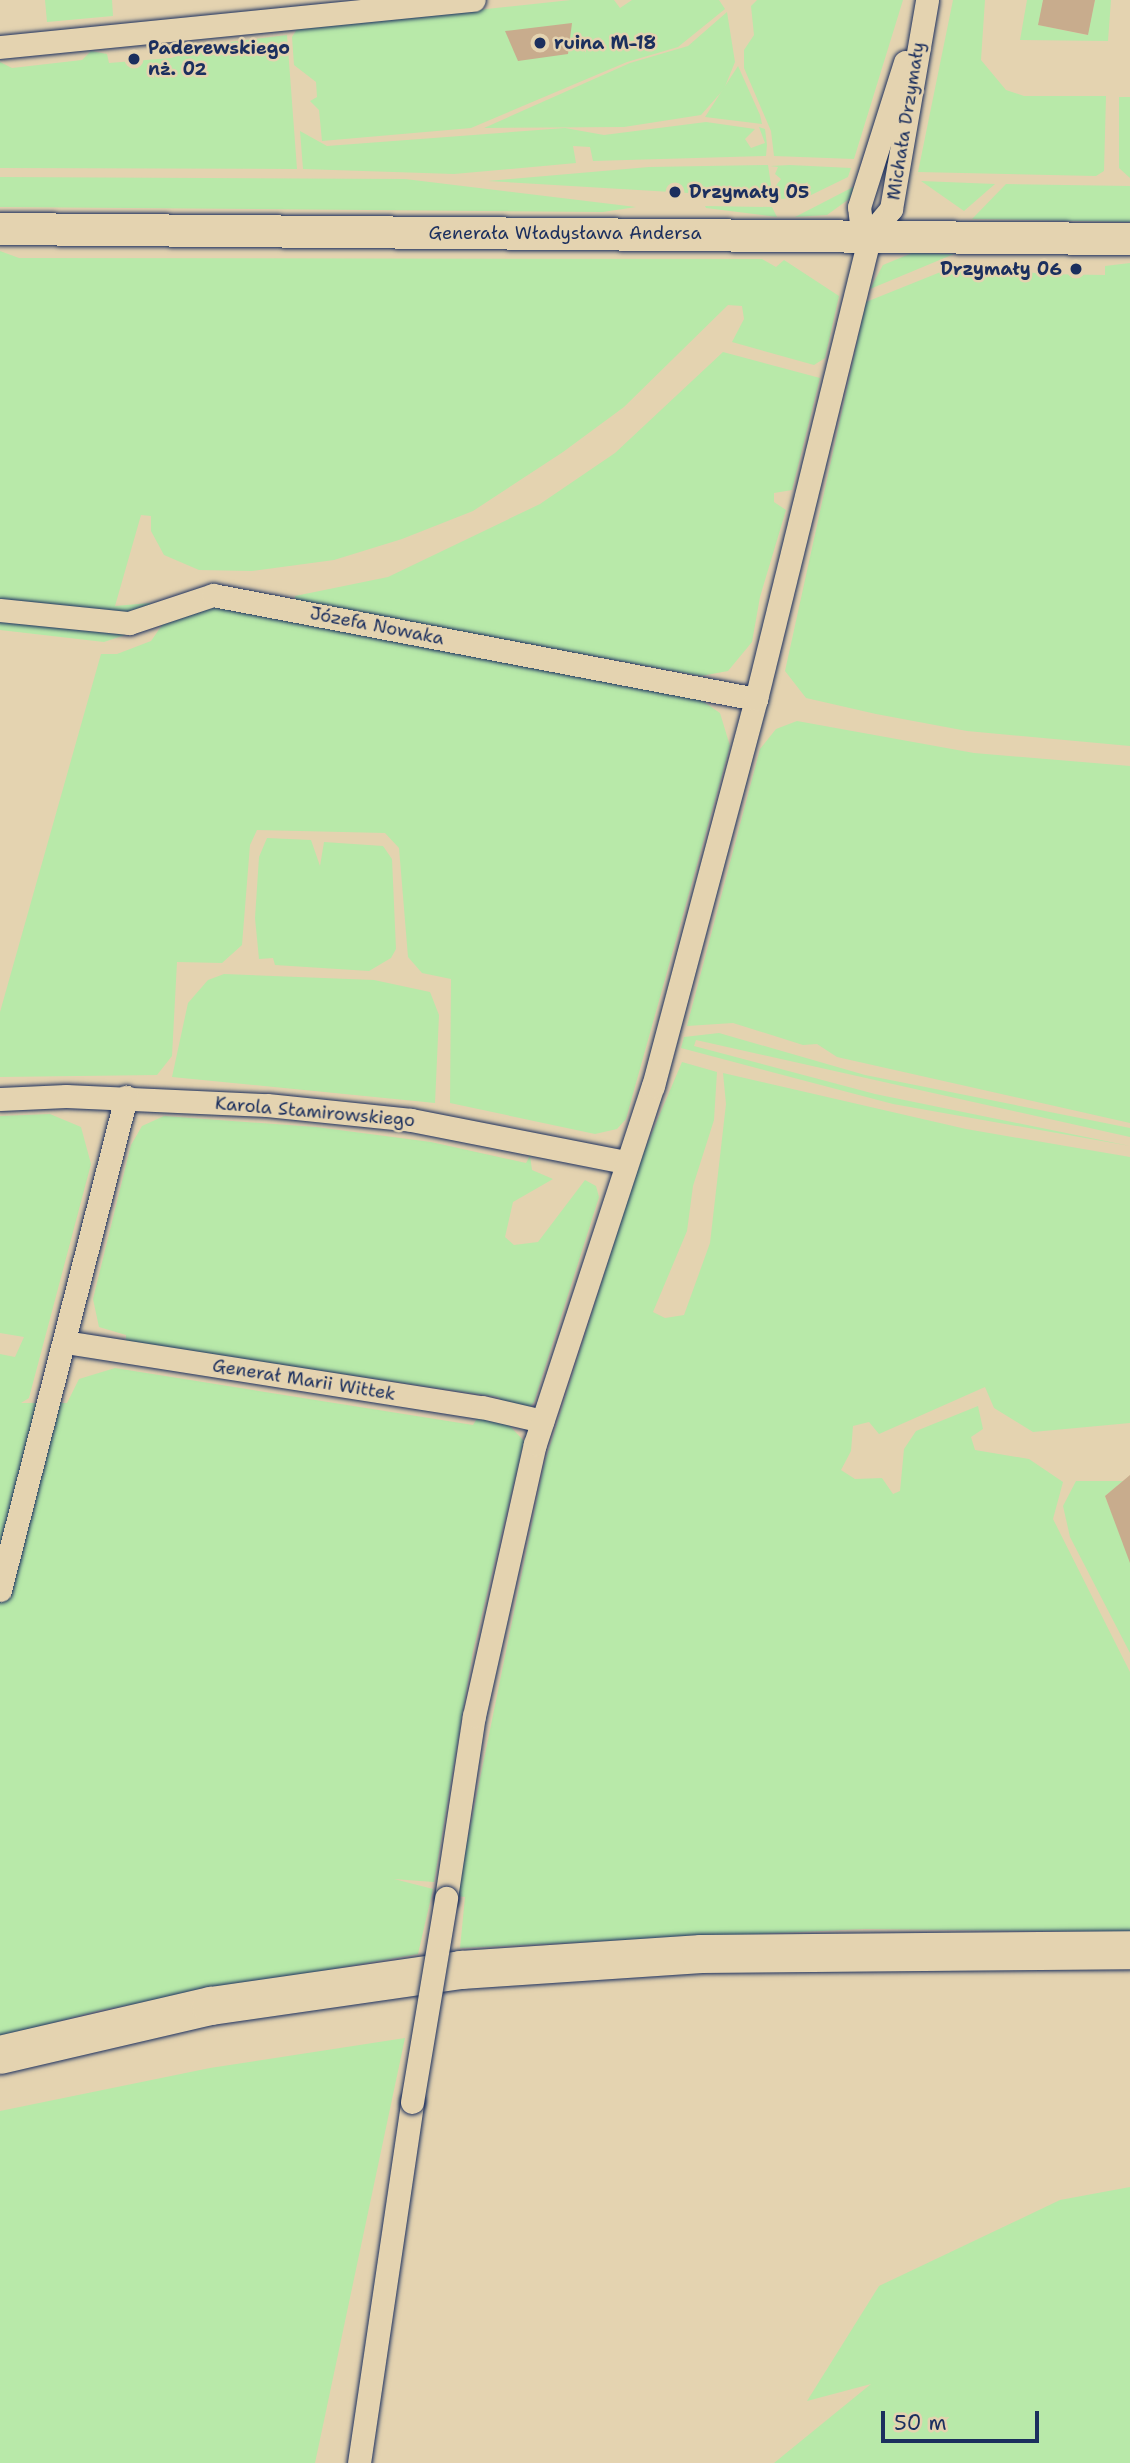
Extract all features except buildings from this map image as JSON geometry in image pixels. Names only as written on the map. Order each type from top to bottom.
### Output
[{"type":"highway","points":[[0,2055],[211,2006],[461,1970],[701,1954],[1130,1950]]},
{"type":"main road","name":"Generała Władysława Andersa","points":[[0,229],[870,234],[1130,239]]},
{"type":"street","points":[[0,47],[330,7],[474,0]]},
{"type":"street","points":[[359,2463],[412,2102],[474,1716],[542,1421],[653,1086],[756,699],[870,234],[861,223],[859,206],[925,5]]},
{"type":"street","name":"Michała Drzymały","points":[[870,234],[891,209],[925,5]]},
{"type":"street","name":"Józefa Nowaka","points":[[0,610],[129,623],[213,595],[756,699]]},
{"type":"street","points":[[0,1590],[126,1097]]},
{"type":"street","name":"Karola Stamirowskiego","points":[[0,1099],[126,1097],[411,1120],[626,1162]]},
{"type":"street","name":"Generał Marii Wittek","points":[[65,1342],[482,1407],[542,1421]]},
{"type":"green space","points":[[45,0],[112,0],[113,16],[47,22]]},
{"type":"green space","points":[[571,0],[614,0],[620,8],[632,0],[719,0],[725,9],[678,47],[627,62],[471,128],[322,141],[319,110],[310,101],[317,97],[316,82],[294,65],[292,37],[297,29]]},
{"type":"green space","points":[[757,0],[903,0],[854,159],[774,156],[771,131],[744,68],[744,50],[754,35],[751,6]]},
{"type":"green space","points":[[953,0],[985,0],[981,60],[1006,90],[1024,96],[1106,96],[1104,171],[1096,176],[918,172]]},
{"type":"green space","points":[[1027,0],[1043,0],[1039,25],[1087,35],[1095,0],[1111,0],[1108,41],[1020,40]]},
{"type":"green space","points":[[727,12],[735,62],[724,89],[701,115],[624,127],[484,128],[630,63],[688,46]]},
{"type":"green space","points":[[287,35],[297,169],[0,168],[0,62],[12,68],[82,60],[91,51],[107,54],[109,63],[171,58],[213,44]]},
{"type":"green space","points":[[738,66],[760,115],[762,124],[705,117]]},
{"type":"green space","points":[[1119,97],[1130,97],[1130,178],[1119,168]]},
{"type":"green space","points":[[706,122],[755,129],[745,139],[751,148],[765,143],[759,127],[765,129],[766,156],[593,161],[590,147],[573,146],[576,163],[454,174],[303,169],[300,131],[327,146],[565,128],[604,135]]},
{"type":"green space","points":[[768,165],[773,198],[488,181],[649,167]]},
{"type":"green space","points":[[770,166],[851,168],[848,177],[805,198],[776,199],[774,188],[781,179],[775,174],[778,167]]},
{"type":"green space","points":[[0,177],[405,179],[636,207],[603,212],[0,207]]},
{"type":"green space","points":[[921,181],[995,184],[964,211]]},
{"type":"green space","points":[[1006,184],[1130,186],[1130,222],[972,219]]},
{"type":"green space","points":[[857,185],[849,199],[827,215],[795,217]]},
{"type":"green space","points":[[705,206],[772,207],[777,217],[706,208]]},
{"type":"green space","points":[[0,251],[19,258],[762,259],[776,267],[784,260],[839,296],[825,358],[814,365],[732,342],[744,319],[742,306],[728,305],[624,407],[563,452],[473,511],[402,539],[334,560],[252,571],[199,570],[164,555],[151,531],[151,516],[141,515],[115,606],[150,603],[151,608],[137,631],[104,642],[0,630]]},
{"type":"green space","points":[[912,253],[954,254],[870,289],[883,265]]},
{"type":"green space","points":[[963,263],[1042,274],[1105,275],[1105,266],[1130,263],[1130,746],[967,731],[876,714],[806,698],[785,671],[866,302]]},
{"type":"green space","points":[[723,352],[820,378],[792,490],[774,493],[774,502],[786,510],[760,597],[752,642],[728,671],[701,676],[295,601],[295,596],[388,577],[540,504],[615,453]]},
{"type":"green space","points":[[201,605],[698,698],[720,713],[730,746],[626,1119],[617,1129],[595,1134],[450,1103],[451,979],[422,973],[408,957],[399,848],[385,833],[257,830],[250,845],[242,945],[222,963],[177,962],[172,1056],[157,1075],[0,1077],[0,1012],[101,654],[117,654],[151,641],[167,618]]},
{"type":"green space","points":[[797,721],[974,753],[1130,766],[1130,1123],[837,1057],[817,1044],[803,1045],[733,1023],[687,1026],[760,749],[776,729]]},
{"type":"green space","points":[[267,838],[311,840],[320,866],[324,842],[383,846],[392,859],[396,949],[391,958],[369,971],[275,965],[273,958],[259,959],[255,918],[259,857]]},
{"type":"green space","points":[[224,974],[374,980],[430,992],[439,1015],[435,1103],[172,1077],[188,1003],[208,980]]},
{"type":"green space","points":[[719,1033],[865,1075],[1130,1128],[1130,1137],[696,1040],[694,1046],[875,1094],[1130,1146],[893,1104],[681,1048],[684,1037]]},
{"type":"green space","points":[[682,1062],[717,1072],[714,1120],[693,1186],[687,1231],[653,1312],[665,1318],[684,1315],[710,1243],[726,1104],[723,1073],[966,1129],[1130,1157],[1130,1423],[1033,1432],[994,1408],[985,1387],[879,1434],[869,1422],[853,1426],[851,1451],[841,1470],[855,1479],[882,1478],[893,1494],[900,1491],[904,1449],[916,1431],[978,1406],[983,1429],[971,1437],[975,1450],[1029,1459],[1063,1482],[1053,1519],[1130,1672],[1130,1932],[865,1929],[460,1948],[465,1897],[458,1896],[460,1877],[544,1465],[640,1161]]},
{"type":"green space","points":[[50,1114],[81,1127],[91,1164],[29,1398],[21,1403],[67,1403],[79,1379],[115,1368],[473,1425],[478,1417],[505,1421],[524,1441],[473,1651],[434,1882],[394,1879],[433,1889],[418,1954],[101,2010],[0,2037],[0,1354],[15,1357],[24,1337],[0,1333],[0,1116]]},
{"type":"green space","points":[[164,1116],[316,1127],[431,1142],[526,1163],[530,1156],[532,1170],[553,1179],[513,1202],[505,1237],[514,1245],[538,1242],[585,1180],[596,1186],[599,1197],[534,1402],[529,1408],[508,1406],[498,1397],[126,1342],[126,1335],[99,1327],[93,1299],[131,1145],[142,1126]]},
{"type":"green space","points":[[1076,1481],[1123,1481],[1105,1496],[1130,1560],[1130,1653],[1070,1537],[1063,1506]]},
{"type":"green space","points":[[405,2038],[315,2463],[0,2463],[0,2111],[210,2068]]},
{"type":"green space","points":[[1130,2187],[1130,2463],[774,2463],[871,2384],[807,2401],[879,2286],[1060,2200]]},
{"type":"place","name":"ruina M-18","points":[[540,43]]},
{"type":"place","name":"Paderewskiego nż. 02","points":[[134,59]]},
{"type":"place","name":"Drzymały 05","points":[[675,192]]},
{"type":"place","name":"Drzymały 06","points":[[1076,269]]}]
